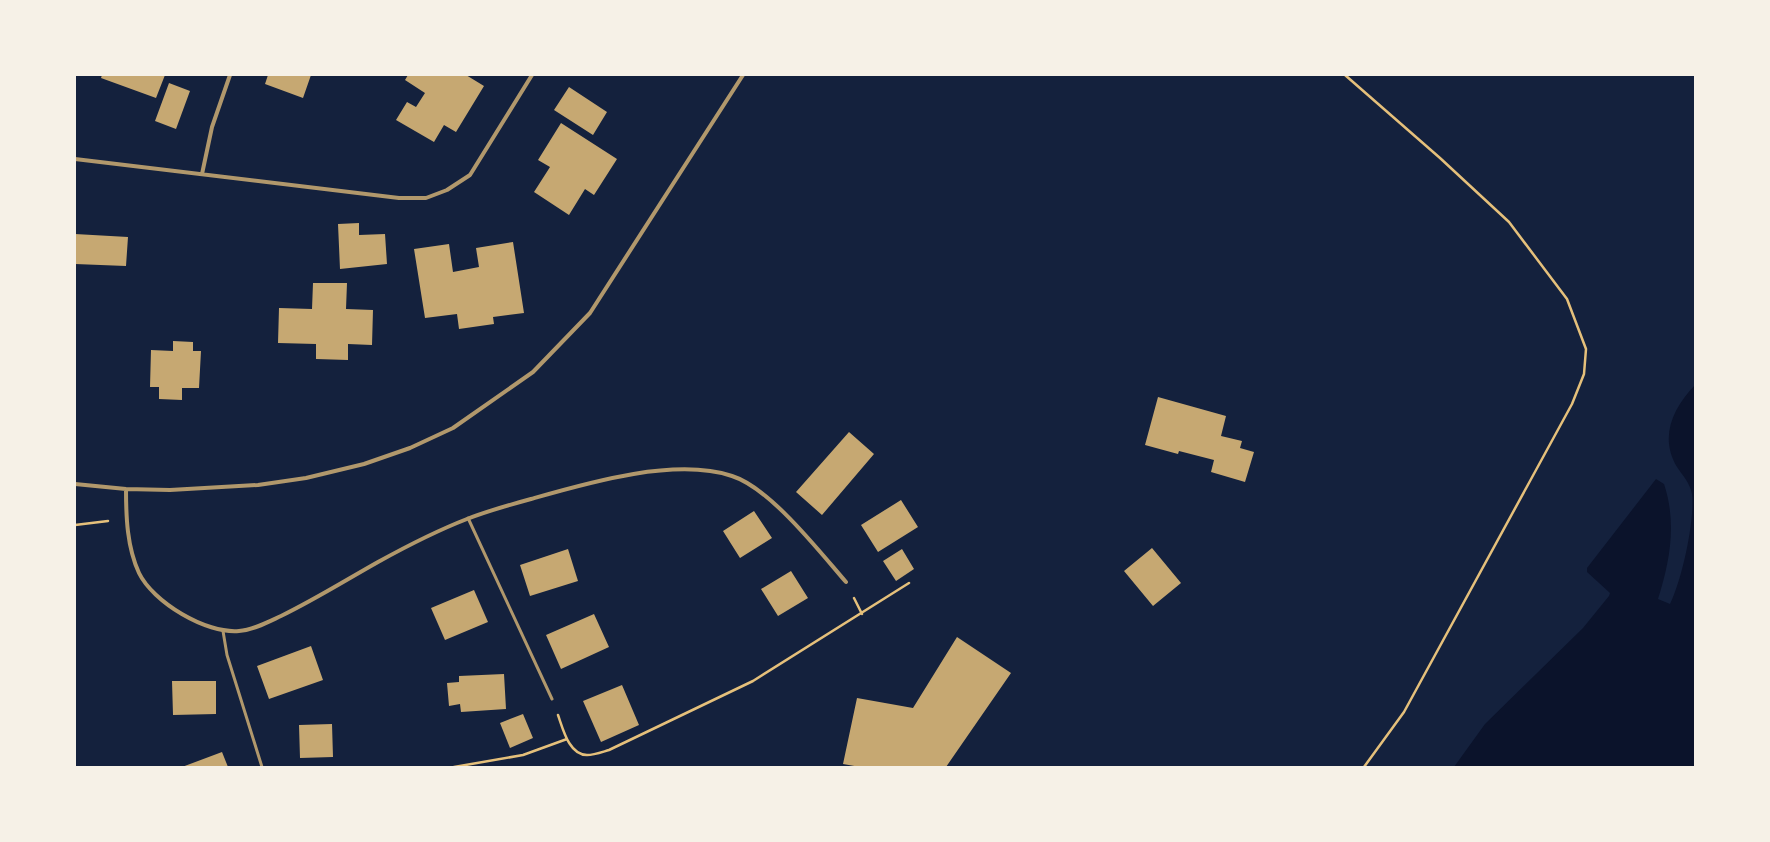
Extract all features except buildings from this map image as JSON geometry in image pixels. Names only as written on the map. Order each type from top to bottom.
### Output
[{"type":"street","points":[[202,174],[212,127],[230,75]]},
{"type":"street","points":[[75,159],[399,198],[426,198],[448,190],[470,175],[532,75]]},
{"type":"street","points":[[75,484],[126,489],[210,489],[258,485],[306,478],[364,464],[410,448],[453,428],[497,400],[533,372],[590,313],[743,75]]},
{"type":"street","points":[[126,489],[126,519],[139,572],[149,588],[188,619],[223,631],[240,631],[268,622],[301,607],[422,539],[468,518],[568,488],[664,470],[700,470],[733,476],[755,487],[776,505],[846,582]]},
{"type":"lane","points":[[468,518],[552,699]]},
{"type":"lane","points":[[223,631],[228,655],[262,767]]},
{"type":"path","points":[[1345,75],[1440,158],[1509,222],[1567,298],[1586,349],[1584,374],[1572,404],[1404,712],[1364,767]]},
{"type":"path","points":[[75,525],[126,519]]},
{"type":"path","points":[[552,699],[567,739],[576,752],[587,756],[609,750],[753,681],[909,583]]},
{"type":"path","points":[[454,767],[523,756],[567,739]]},
{"type":"water","points":[[1695,385],[1695,767],[1454,767],[1485,724],[1583,628],[1609,596],[1610,593],[1587,572],[1587,568],[1656,479],[1664,484],[1668,499],[1671,528],[1669,556],[1658,599],[1670,604],[1675,593],[1687,550],[1692,519],[1692,494],[1690,486],[1677,467],[1672,456],[1669,445],[1669,434],[1671,423],[1680,403]]}]
